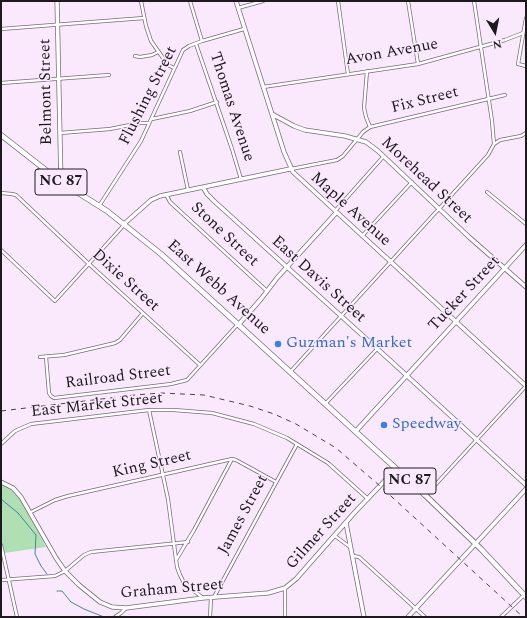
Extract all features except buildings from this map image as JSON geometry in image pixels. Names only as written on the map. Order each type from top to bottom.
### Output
[{"type":"highway","name":"East Webb Avenue","points":[[1,135],[61,182],[124,224],[161,254],[291,371],[425,495],[526,595]]},
{"type":"street","name":"Belmont Street","points":[[57,1],[61,182]]},
{"type":"street","points":[[141,1],[144,18],[150,37],[158,52],[168,65],[174,68]]},
{"type":"street","name":"Thomas Avenue","points":[[190,1],[202,42]]},
{"type":"street","name":"Maple Avenue","points":[[236,1],[290,169],[526,386]]},
{"type":"street","points":[[238,8],[263,1]]},
{"type":"street","points":[[338,1],[348,74]]},
{"type":"street","points":[[408,1],[418,64]]},
{"type":"street","points":[[474,1],[494,144]]},
{"type":"street","points":[[1,29],[144,18]]},
{"type":"street","points":[[526,18],[518,64],[526,66]]},
{"type":"street","name":"Flushing Street","points":[[99,206],[141,141],[183,50],[189,46],[244,29]]},
{"type":"street","name":"Avon Avenue","points":[[263,87],[418,64],[505,40],[523,33]]},
{"type":"street","name":"Thomas Avenue","points":[[196,44],[217,102],[241,179]]},
{"type":"street","points":[[135,56],[140,57],[152,55],[158,52]]},
{"type":"street","points":[[367,71],[364,108],[370,127]]},
{"type":"street","points":[[1,83],[109,75]]},
{"type":"street","name":"Fix Street","points":[[290,169],[337,160],[343,156],[363,132],[370,127],[505,95]]},
{"type":"street","points":[[152,119],[185,112],[217,102]]},
{"type":"street","name":"Morehead Street","points":[[272,114],[305,130],[345,136],[366,142],[412,182],[526,287]]},
{"type":"street","points":[[60,133],[110,129],[140,123],[149,123]]},
{"type":"street","points":[[291,371],[391,263],[488,154],[494,144],[500,140],[521,136],[526,133]]},
{"type":"street","points":[[180,152],[188,190]]},
{"type":"street","points":[[200,365],[239,324],[383,157]]},
{"type":"street","points":[[1,250],[55,301],[124,224],[151,200],[166,194],[290,169]]},
{"type":"street","points":[[362,236],[412,182]]},
{"type":"street","name":"East Davis Street","points":[[203,187],[206,194],[526,485]]},
{"type":"street","points":[[487,192],[526,224]]},
{"type":"street","name":"Dixie Street","points":[[1,193],[16,195],[200,365]]},
{"type":"street","name":"Stone Street","points":[[166,194],[168,200],[267,292]]},
{"type":"street","name":"Tucker Street","points":[[356,431],[526,245]]},
{"type":"street","points":[[40,357],[74,353],[116,343],[143,313]]},
{"type":"street","points":[[326,403],[377,349]]},
{"type":"street","name":"Railroad Street","points":[[46,357],[49,393],[53,397],[151,387],[185,381],[200,365]]},
{"type":"street","points":[[425,495],[526,386]]},
{"type":"street","points":[[148,410],[168,499],[176,560],[180,576],[184,583],[203,598]]},
{"type":"street","name":"East Market Street","points":[[1,444],[15,431],[31,424],[148,410],[198,411],[219,414],[254,424],[287,438],[335,469],[368,499]]},
{"type":"street","name":"James Street","points":[[210,617],[212,598],[297,444]]},
{"type":"street","points":[[176,560],[188,542],[232,459],[276,482]]},
{"type":"street","name":"King Street","points":[[31,512],[55,500],[68,496],[232,459]]},
{"type":"street","name":"Gilmer Street","points":[[285,617],[285,588],[296,579],[396,469]]},
{"type":"street","name":"Graham Street","points":[[1,482],[18,493],[31,512],[45,540],[65,571],[86,592],[100,602],[112,607],[126,608],[203,598],[268,593],[285,588]]},
{"type":"street","points":[[408,617],[526,490]]},
{"type":"street","points":[[346,523],[364,617]]},
{"type":"street","points":[[335,536],[350,548]]},
{"type":"street","points":[[1,580],[48,577],[65,571],[84,555],[91,552],[174,542],[188,542]]},
{"type":"street","points":[[1,545],[17,617]]},
{"type":"street","points":[[353,556],[359,557],[425,617]]},
{"type":"street","points":[[501,617],[526,595]]},
{"type":"street","points":[[115,617],[121,614],[126,608]]},
{"type":"green space","points":[[1,483],[12,490],[23,501],[46,547],[4,553],[1,541]]},
{"type":"waterway","points":[[1,499],[18,513],[36,535],[35,554],[47,574]]},
{"type":"waterway","points":[[57,591],[62,591],[71,602],[104,617]]},
{"type":"railway","points":[[1,411],[161,393],[204,395],[250,406],[274,414],[296,424],[336,448],[380,486],[523,617]]},
{"type":"place","name":"Guzman's Market","points":[[278,344]]},
{"type":"place","name":"Speedway","points":[[384,425]]}]
